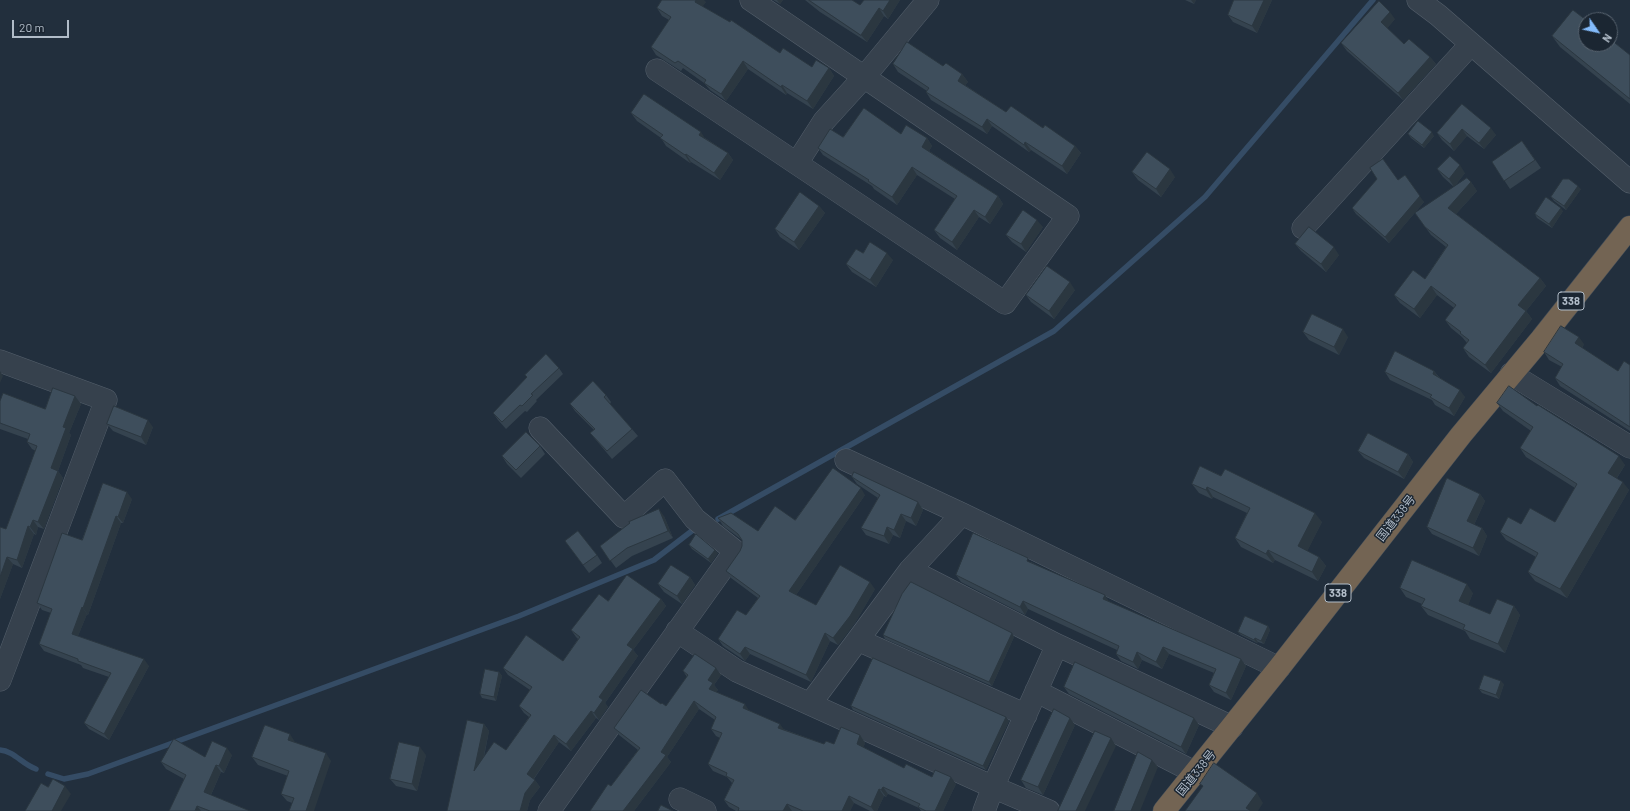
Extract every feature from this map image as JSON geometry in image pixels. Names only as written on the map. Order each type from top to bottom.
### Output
[{"type":"highway","name":"国道338号","points":[[1164,811],[1279,668],[1461,435],[1542,338],[1630,227]]},
{"type":"street","points":[[657,70],[1004,303],[1068,216],[751,0]]},
{"type":"street","points":[[796,163],[824,121],[928,0]]},
{"type":"street","points":[[1418,0],[1438,15],[1630,182]]},
{"type":"street","points":[[1304,228],[1471,44]]},
{"type":"street","points":[[0,361],[106,400],[0,680]]},
{"type":"street","points":[[1511,374],[1630,447]]},
{"type":"street","points":[[540,428],[624,516],[666,480],[695,519],[734,551],[549,811]]},
{"type":"street","points":[[846,460],[962,514],[1279,668]]},
{"type":"street","points":[[810,704],[910,570],[962,514]]},
{"type":"street","points":[[910,570],[1057,645],[1232,727]]},
{"type":"street","points":[[677,631],[737,671],[1049,811]]},
{"type":"street","points":[[858,640],[1026,715]]},
{"type":"street","points":[[984,811],[993,787],[1057,645]]},
{"type":"street","points":[[1036,691],[1196,773]]},
{"type":"street","points":[[680,799],[705,811]]},
{"type":"building","points":[[662,0],[696,0],[695,2],[730,22],[731,20],[780,53],[783,48],[812,67],[816,60],[829,68],[807,101],[782,85],[781,87],[743,61],[721,94],[704,83],[706,80],[678,61],[675,63],[651,47],[671,17],[657,8]]},
{"type":"building","points":[[809,0],[852,0],[860,5],[864,0],[890,0],[883,11],[879,8],[861,35]]},
{"type":"building","points":[[1234,0],[1264,0],[1252,26],[1228,15]]},
{"type":"building","points":[[1379,1],[1390,12],[1381,22],[1404,44],[1409,39],[1430,57],[1398,93],[1341,43]]},
{"type":"building","points":[[1573,10],[1578,14],[1578,52],[1618,52],[1618,45],[1630,55],[1630,99],[1552,36]]},
{"type":"building","points":[[907,42],[943,66],[946,63],[962,74],[958,81],[1006,112],[1011,106],[1043,128],[1045,125],[1075,146],[1062,166],[1025,142],[1024,145],[987,119],[982,127],[926,92],[929,88],[893,64]]},
{"type":"building","points":[[644,94],[701,132],[699,135],[728,153],[714,173],[660,138],[663,135],[631,113]]},
{"type":"building","points":[[1462,104],[1491,128],[1479,143],[1462,129],[1450,144],[1437,133]]},
{"type":"building","points":[[864,108],[901,134],[906,125],[927,138],[922,147],[998,196],[985,217],[974,210],[952,242],[934,230],[957,196],[912,167],[892,197],[868,181],[869,180],[818,148],[830,129],[843,137]]},
{"type":"building","points":[[1418,121],[1432,132],[1422,145],[1408,134]]},
{"type":"building","points":[[1522,141],[1535,160],[1504,181],[1492,162]]},
{"type":"building","points":[[1147,152],[1170,169],[1156,189],[1132,172]]},
{"type":"building","points":[[1450,156],[1460,165],[1449,179],[1437,169]]},
{"type":"building","points":[[1383,159],[1398,180],[1405,175],[1420,196],[1385,237],[1352,208],[1377,179],[1370,168]]},
{"type":"building","points":[[1467,178],[1471,182],[1448,208],[1540,278],[1518,305],[1526,311],[1485,365],[1463,348],[1469,340],[1445,320],[1456,305],[1431,286],[1414,309],[1394,295],[1413,270],[1425,279],[1448,245],[1425,227],[1415,213]]},
{"type":"building","points":[[1563,179],[1569,179],[1578,186],[1564,206],[1551,197]]},
{"type":"building","points":[[800,192],[819,206],[794,242],[775,229]]},
{"type":"building","points":[[1546,197],[1561,208],[1549,224],[1535,214]]},
{"type":"building","points":[[1023,210],[1037,220],[1021,244],[1006,235]]},
{"type":"building","points":[[1309,227],[1334,247],[1321,264],[1295,244]]},
{"type":"building","points":[[870,242],[887,253],[870,280],[846,264],[856,249],[863,253]]},
{"type":"building","points":[[1047,266],[1070,282],[1049,311],[1026,295]]},
{"type":"building","points":[[1312,314],[1343,329],[1334,347],[1303,332]]},
{"type":"building","points":[[1561,326],[1579,337],[1575,343],[1618,371],[1624,361],[1630,365],[1630,427],[1555,378],[1563,364],[1544,352]]},
{"type":"building","points":[[1395,351],[1434,371],[1433,374],[1460,390],[1449,408],[1430,397],[1432,395],[1385,372]]},
{"type":"building","points":[[546,354],[559,368],[531,394],[533,395],[522,406],[520,405],[502,422],[493,413],[527,377],[525,375]]},
{"type":"building","points":[[593,381],[606,395],[604,397],[632,429],[607,451],[590,433],[595,429],[570,404]]},
{"type":"building","points":[[1509,386],[1537,406],[1538,405],[1619,456],[1608,473],[1623,482],[1560,589],[1528,572],[1538,553],[1500,532],[1508,517],[1521,524],[1530,508],[1555,522],[1577,484],[1520,448],[1533,427],[1497,403]]},
{"type":"building","points":[[53,388],[75,396],[63,427],[66,428],[51,468],[58,471],[38,522],[33,520],[30,527],[28,526],[17,560],[7,557],[0,577],[0,527],[6,529],[37,446],[27,442],[30,434],[0,423],[0,401],[3,393],[45,409]]},
{"type":"building","points":[[114,406],[148,420],[141,437],[107,424]]},
{"type":"building","points":[[526,432],[540,446],[516,470],[502,456]]},
{"type":"building","points":[[1368,433],[1408,454],[1398,472],[1358,451]]},
{"type":"building","points":[[1200,466],[1221,476],[1225,469],[1315,513],[1298,546],[1319,557],[1312,572],[1268,550],[1266,554],[1235,538],[1250,508],[1207,487],[1206,490],[1192,484]]},
{"type":"building","points":[[833,468],[861,488],[789,591],[816,605],[840,565],[870,582],[850,616],[833,638],[825,633],[806,675],[745,647],[740,654],[718,639],[737,610],[746,615],[760,596],[726,571],[740,551],[742,540],[738,534],[718,518],[731,513],[758,531],[775,506],[795,520]]},
{"type":"building","points":[[854,472],[918,502],[911,518],[901,514],[894,530],[887,527],[884,536],[861,528],[880,495],[852,477]]},
{"type":"building","points":[[1447,478],[1480,494],[1467,521],[1482,528],[1473,548],[1427,527]]},
{"type":"building","points":[[103,483],[127,492],[118,517],[116,516],[83,608],[82,607],[72,634],[144,659],[104,734],[84,723],[111,673],[39,644],[52,609],[37,603],[62,533],[82,540]]},
{"type":"building","points":[[659,509],[668,531],[627,548],[610,561],[600,546],[630,523],[629,522]]},
{"type":"building","points":[[578,531],[597,555],[583,565],[565,541]]},
{"type":"building","points":[[973,533],[1028,558],[1027,561],[1105,595],[1103,599],[1241,659],[1226,693],[1209,685],[1216,669],[1163,647],[1156,662],[1137,652],[1133,662],[1116,654],[1119,646],[1023,601],[1020,607],[956,575]]},
{"type":"building","points":[[696,534],[715,550],[708,559],[689,545]]},
{"type":"building","points":[[1412,560],[1467,584],[1459,601],[1490,614],[1497,599],[1514,606],[1498,644],[1463,629],[1465,625],[1421,606],[1425,599],[1400,588]]},
{"type":"building","points":[[671,565],[690,577],[677,596],[658,584]]},
{"type":"building","points":[[627,575],[661,599],[627,645],[633,649],[599,697],[603,700],[594,713],[591,711],[566,744],[554,735],[527,774],[535,780],[525,793],[520,811],[447,811],[467,720],[484,724],[474,771],[494,742],[506,750],[531,715],[519,706],[532,687],[503,668],[526,635],[563,661],[580,637],[571,630],[599,594],[608,601]]},
{"type":"building","points":[[911,582],[1012,633],[989,682],[883,635],[902,594]]},
{"type":"building","points":[[1245,616],[1268,626],[1261,641],[1255,638],[1254,640],[1238,632]]},
{"type":"building","points":[[695,654],[716,668],[708,680],[713,683],[709,689],[745,704],[743,708],[780,724],[778,728],[824,744],[826,741],[834,744],[841,727],[860,735],[857,744],[904,768],[906,764],[932,777],[935,770],[951,777],[935,811],[926,811],[918,807],[920,804],[883,787],[881,790],[879,789],[871,807],[849,796],[842,811],[803,811],[787,804],[783,811],[738,811],[739,808],[724,800],[734,780],[726,776],[727,773],[708,764],[722,733],[711,729],[716,717],[694,701],[661,752],[666,755],[623,811],[590,811],[608,784],[611,786],[640,748],[614,728],[641,690],[666,706],[688,675],[683,671]]},
{"type":"building","points":[[873,658],[1006,717],[983,766],[851,706]]},
{"type":"building","points":[[1075,662],[1194,718],[1181,747],[1064,687]]},
{"type":"building","points":[[485,669],[499,672],[494,697],[480,694]]},
{"type":"building","points":[[1484,675],[1501,681],[1496,695],[1479,689]]},
{"type":"building","points":[[1054,709],[1070,718],[1038,787],[1021,780]]},
{"type":"building","points":[[265,725],[290,734],[288,740],[326,753],[306,811],[289,811],[294,798],[281,794],[289,771],[252,757]]},
{"type":"building","points":[[1095,731],[1111,738],[1076,811],[1058,811]]},
{"type":"building","points":[[174,739],[205,757],[212,741],[227,748],[219,766],[216,765],[204,792],[250,811],[210,811],[197,806],[195,811],[169,811],[186,775],[161,762]]},
{"type":"building","points":[[399,742],[420,747],[412,784],[390,779]]},
{"type":"building","points":[[1138,752],[1152,760],[1131,811],[1114,811]]},
{"type":"building","points":[[1214,763],[1257,793],[1246,808],[1251,811],[1185,811],[1203,786],[1200,784]]},
{"type":"building","points":[[53,779],[65,786],[52,811],[25,811],[41,783],[48,787]]},
{"type":"building","points":[[661,805],[673,811],[658,811]]},
{"type":"waterway","points":[[718,519],[1054,331],[1205,197],[1373,0]]},
{"type":"waterway","points":[[48,774],[64,779],[88,774],[519,616],[654,560],[693,530]]},
{"type":"waterway","points":[[0,750],[14,755],[36,769]]}]
